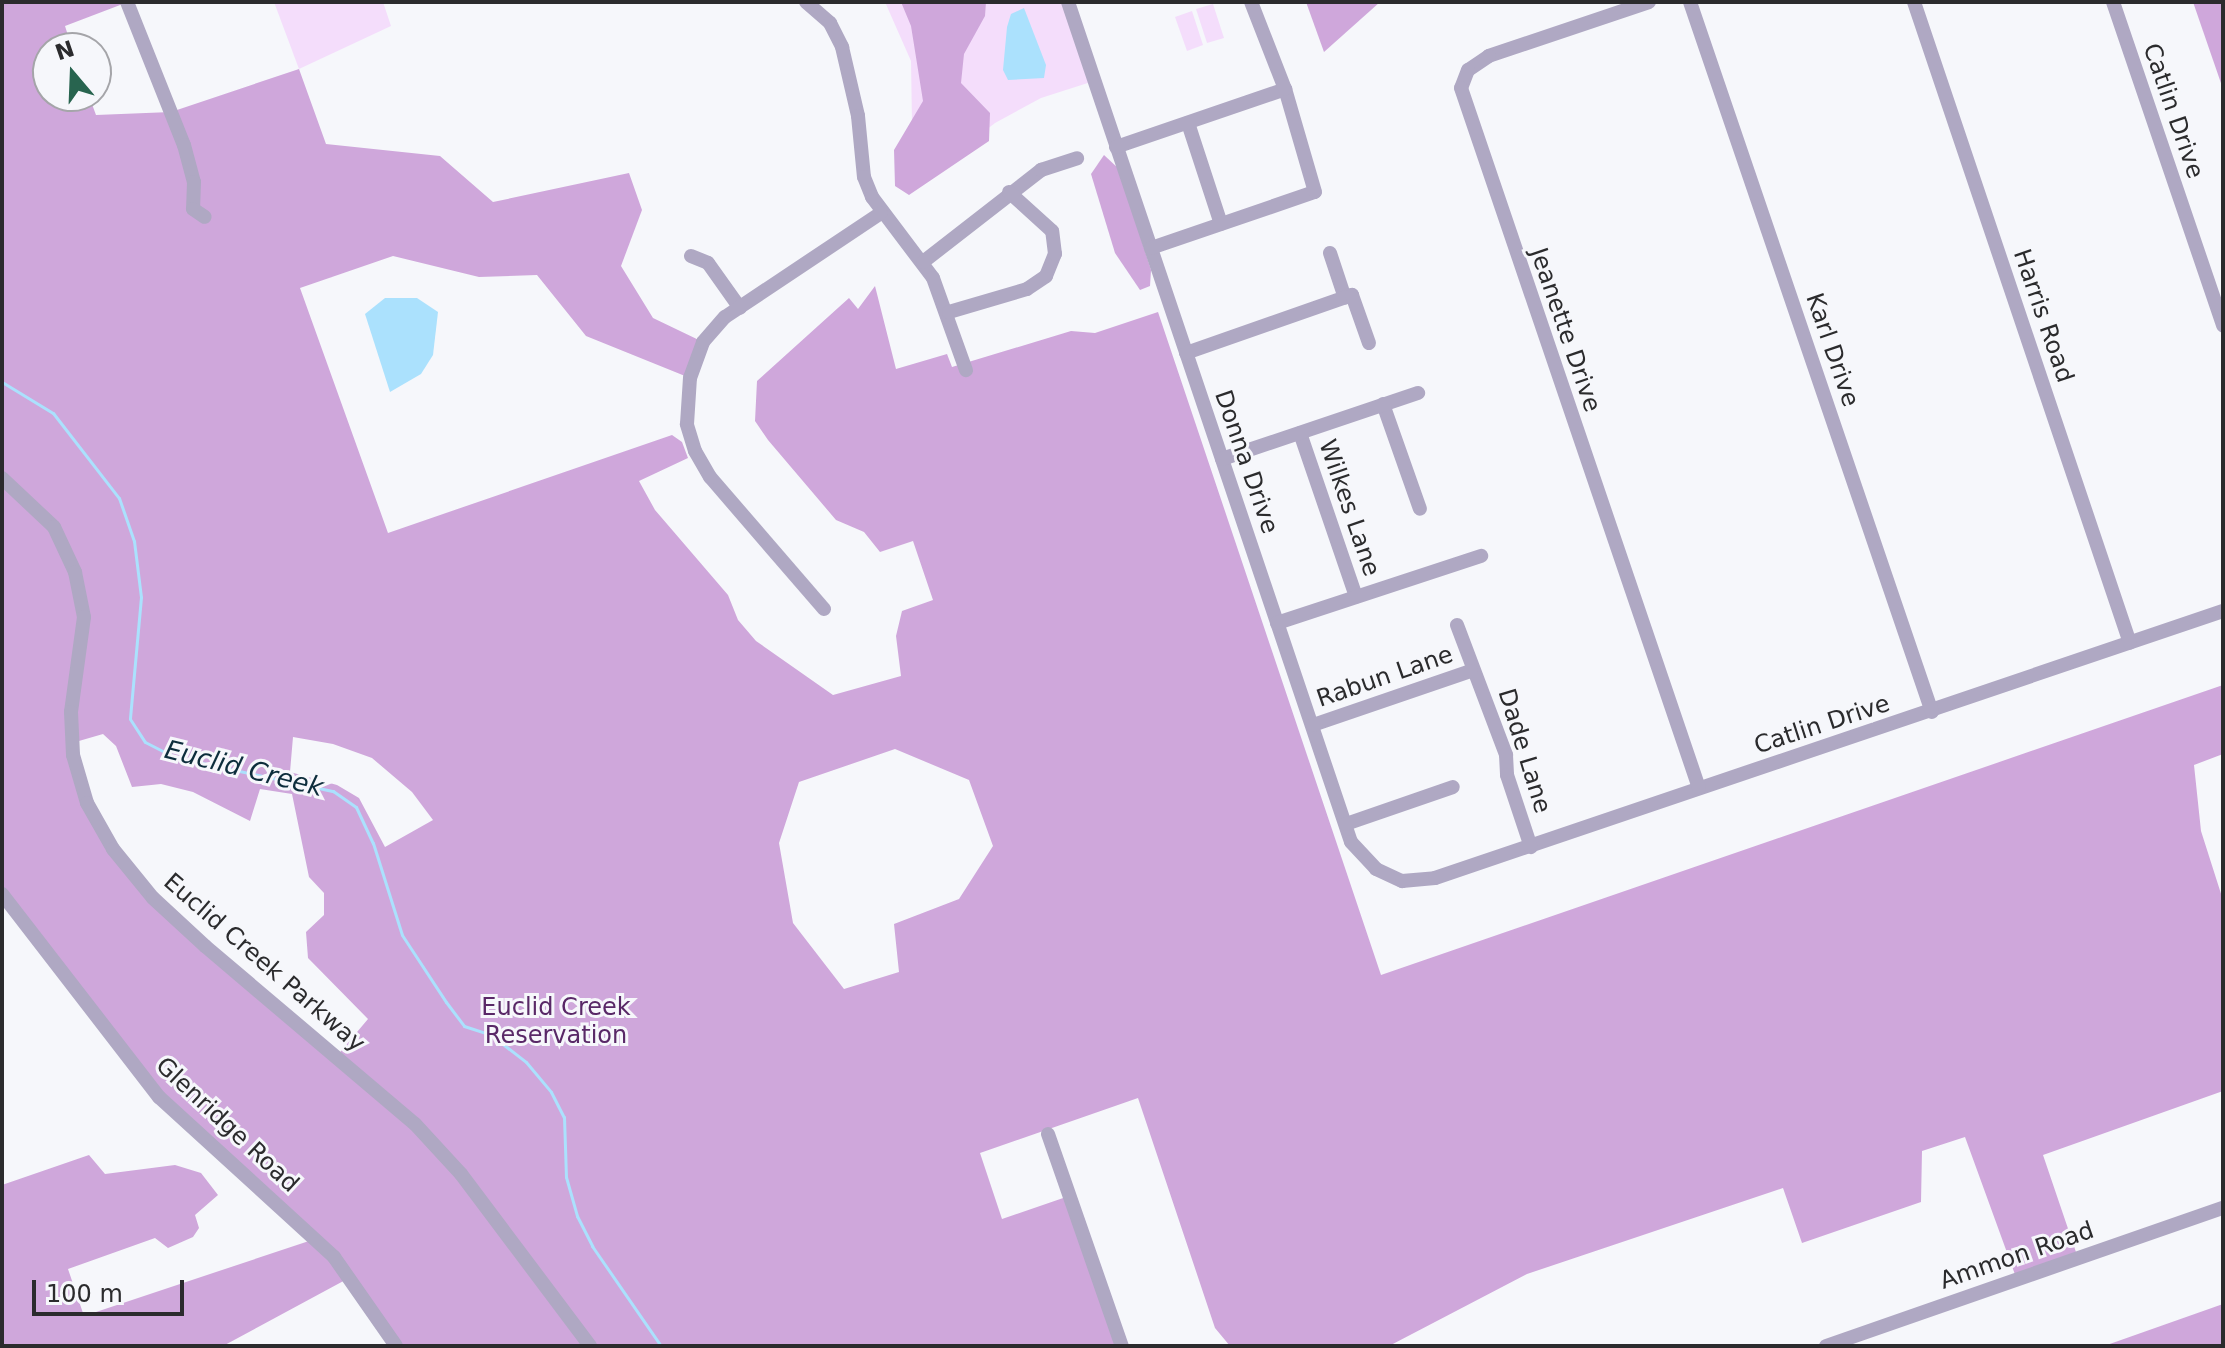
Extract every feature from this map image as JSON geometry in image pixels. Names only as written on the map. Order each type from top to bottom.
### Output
[{"type":"street","points":[[127,2],[194,182],[193,209],[205,217]]},
{"type":"street","points":[[806,2],[830,23],[842,47],[858,116],[864,177],[881,213],[923,262],[949,312],[966,370]]},
{"type":"street","name":"Donna Drive","points":[[1068,2],[1351,842],[1376,869],[1402,881],[1435,878]]},
{"type":"street","points":[[1151,248],[1315,192],[1285,89],[1251,2]]},
{"type":"street","name":"Jeanette Drive","points":[[1649,2],[1489,56],[1468,70],[1461,88],[1699,788]]},
{"type":"street","name":"Karl Drive","points":[[1690,2],[1932,712]]},
{"type":"street","name":"Harris Road","points":[[1914,2],[2130,643]]},
{"type":"street","name":"Catlin Drive","points":[[2113,2],[2223,326]]},
{"type":"street","points":[[1116,147],[1285,89]]},
{"type":"street","points":[[1188,123],[1221,224]]},
{"type":"street","points":[[923,262],[1041,170],[1077,158]]},
{"type":"street","points":[[949,312],[1027,289],[1046,276],[1055,254],[1052,231],[1009,192]]},
{"type":"street","points":[[824,609],[710,477],[687,424],[692,363],[703,342],[740,308],[881,213]]},
{"type":"street","points":[[1330,253],[1345,298]]},
{"type":"street","points":[[691,256],[708,263],[740,308]]},
{"type":"street","points":[[1186,353],[1352,295],[1369,343]]},
{"type":"street","points":[[1222,459],[1418,393]]},
{"type":"street","points":[[1383,404],[1420,509]]},
{"type":"street","name":"Wilkes Lane","points":[[1300,433],[1356,597]]},
{"type":"street","name":"Euclid Creek Parkway","points":[[2,478],[54,527],[75,572],[84,617],[71,712],[73,755],[87,803],[113,849],[153,898],[205,946],[415,1124],[461,1174],[590,1346]]},
{"type":"street","points":[[1277,623],[1481,556]]},
{"type":"street","name":"Catlin Drive","points":[[1435,878],[2223,611]]},
{"type":"street","name":"Dade Lane","points":[[1457,625],[1471,671],[1483,687],[1531,847]]},
{"type":"street","name":"Rabun Lane","points":[[1313,725],[1471,671]]},
{"type":"street","points":[[1346,824],[1453,787]]},
{"type":"street","name":"Glenridge Road","points":[[2,894],[159,1097],[334,1257],[396,1346]]},
{"type":"street","points":[[1048,1134],[1122,1346]]},
{"type":"street","name":"Ammon Road","points":[[1826,1346],[2223,1208]]},
{"type":"shaded area","points":[[274,2],[383,2],[391,26],[299,69]]},
{"type":"shaded area","points":[[885,2],[1068,2],[1094,81],[1041,98],[995,123],[926,177],[912,124],[911,61]]},
{"type":"shaded area","points":[[1213,4],[1224,38],[1207,43],[1196,9]]},
{"type":"shaded area","points":[[1192,11],[1203,45],[1187,51],[1175,17]]},
{"type":"green space","name":"Euclid Creek Reservation","points":[[2,2],[128,2],[65,26],[67,32],[32,32],[32,112],[95,112],[96,115],[171,112],[299,69],[326,144],[440,156],[493,202],[629,173],[642,210],[621,266],[653,318],[703,342],[690,378],[586,336],[537,275],[479,277],[393,256],[300,288],[388,533],[672,435],[682,442],[688,458],[639,481],[655,510],[728,595],[738,620],[756,641],[833,695],[901,676],[896,636],[902,611],[933,600],[913,541],[880,552],[864,532],[836,520],[768,440],[755,421],[757,381],[849,298],[858,309],[875,286],[896,369],[947,354],[952,367],[1071,331],[1095,333],[1158,312],[1381,975],[2223,685],[2223,754],[2194,765],[2201,831],[2223,900],[2223,1091],[2043,1155],[2078,1258],[2017,1280],[1965,1137],[1922,1151],[1921,1202],[1802,1243],[1783,1188],[1527,1274],[1389,1346],[1230,1346],[1215,1328],[1138,1098],[980,1153],[1002,1219],[1069,1196],[1122,1346],[396,1346],[349,1278],[223,1346],[2,1346],[2,1185],[89,1155],[105,1174],[175,1165],[201,1173],[218,1195],[195,1215],[199,1228],[193,1237],[168,1248],[155,1238],[68,1269],[84,1316],[315,1239],[159,1097],[2,894]],"holes":[[[103,734],[116,746],[132,787],[161,784],[193,792],[250,821],[260,789],[292,794],[309,877],[324,893],[324,915],[306,932],[308,958],[368,1019],[336,1057],[153,898],[87,803],[72,743]],[[293,737],[333,744],[372,758],[412,792],[433,820],[385,847],[359,798],[337,785],[290,772]],[[895,749],[969,780],[993,846],[959,899],[894,924],[899,972],[844,989],[793,923],[779,843],[799,782]]]},
{"type":"green space","points":[[901,2],[986,2],[985,16],[964,54],[961,83],[990,113],[989,141],[909,195],[895,186],[894,150],[923,101],[911,26]]},
{"type":"green space","points":[[1306,2],[1380,2],[1324,52]]},
{"type":"green space","points":[[2193,2],[2223,2],[2223,89]]},
{"type":"green space","points":[[1104,155],[1119,169],[1151,270],[1150,286],[1140,290],[1115,253],[1091,174]]},
{"type":"green space","points":[[2223,1304],[2223,1346],[2104,1346]]},
{"type":"water","points":[[1024,8],[1046,65],[1044,78],[1008,80],[1003,70],[1007,27],[1011,14]]},
{"type":"water","points":[[385,298],[417,298],[438,312],[433,355],[421,374],[390,392],[365,314]]},
{"type":"waterway","name":"Euclid Creek","points":[[2,382],[53,413],[119,498],[134,541],[141,597],[130,719],[145,742],[174,757],[333,791],[356,807],[373,843],[402,935],[446,1002],[464,1026],[491,1035],[526,1062],[551,1092],[564,1117],[566,1177],[577,1216],[592,1246],[661,1346]]}]
